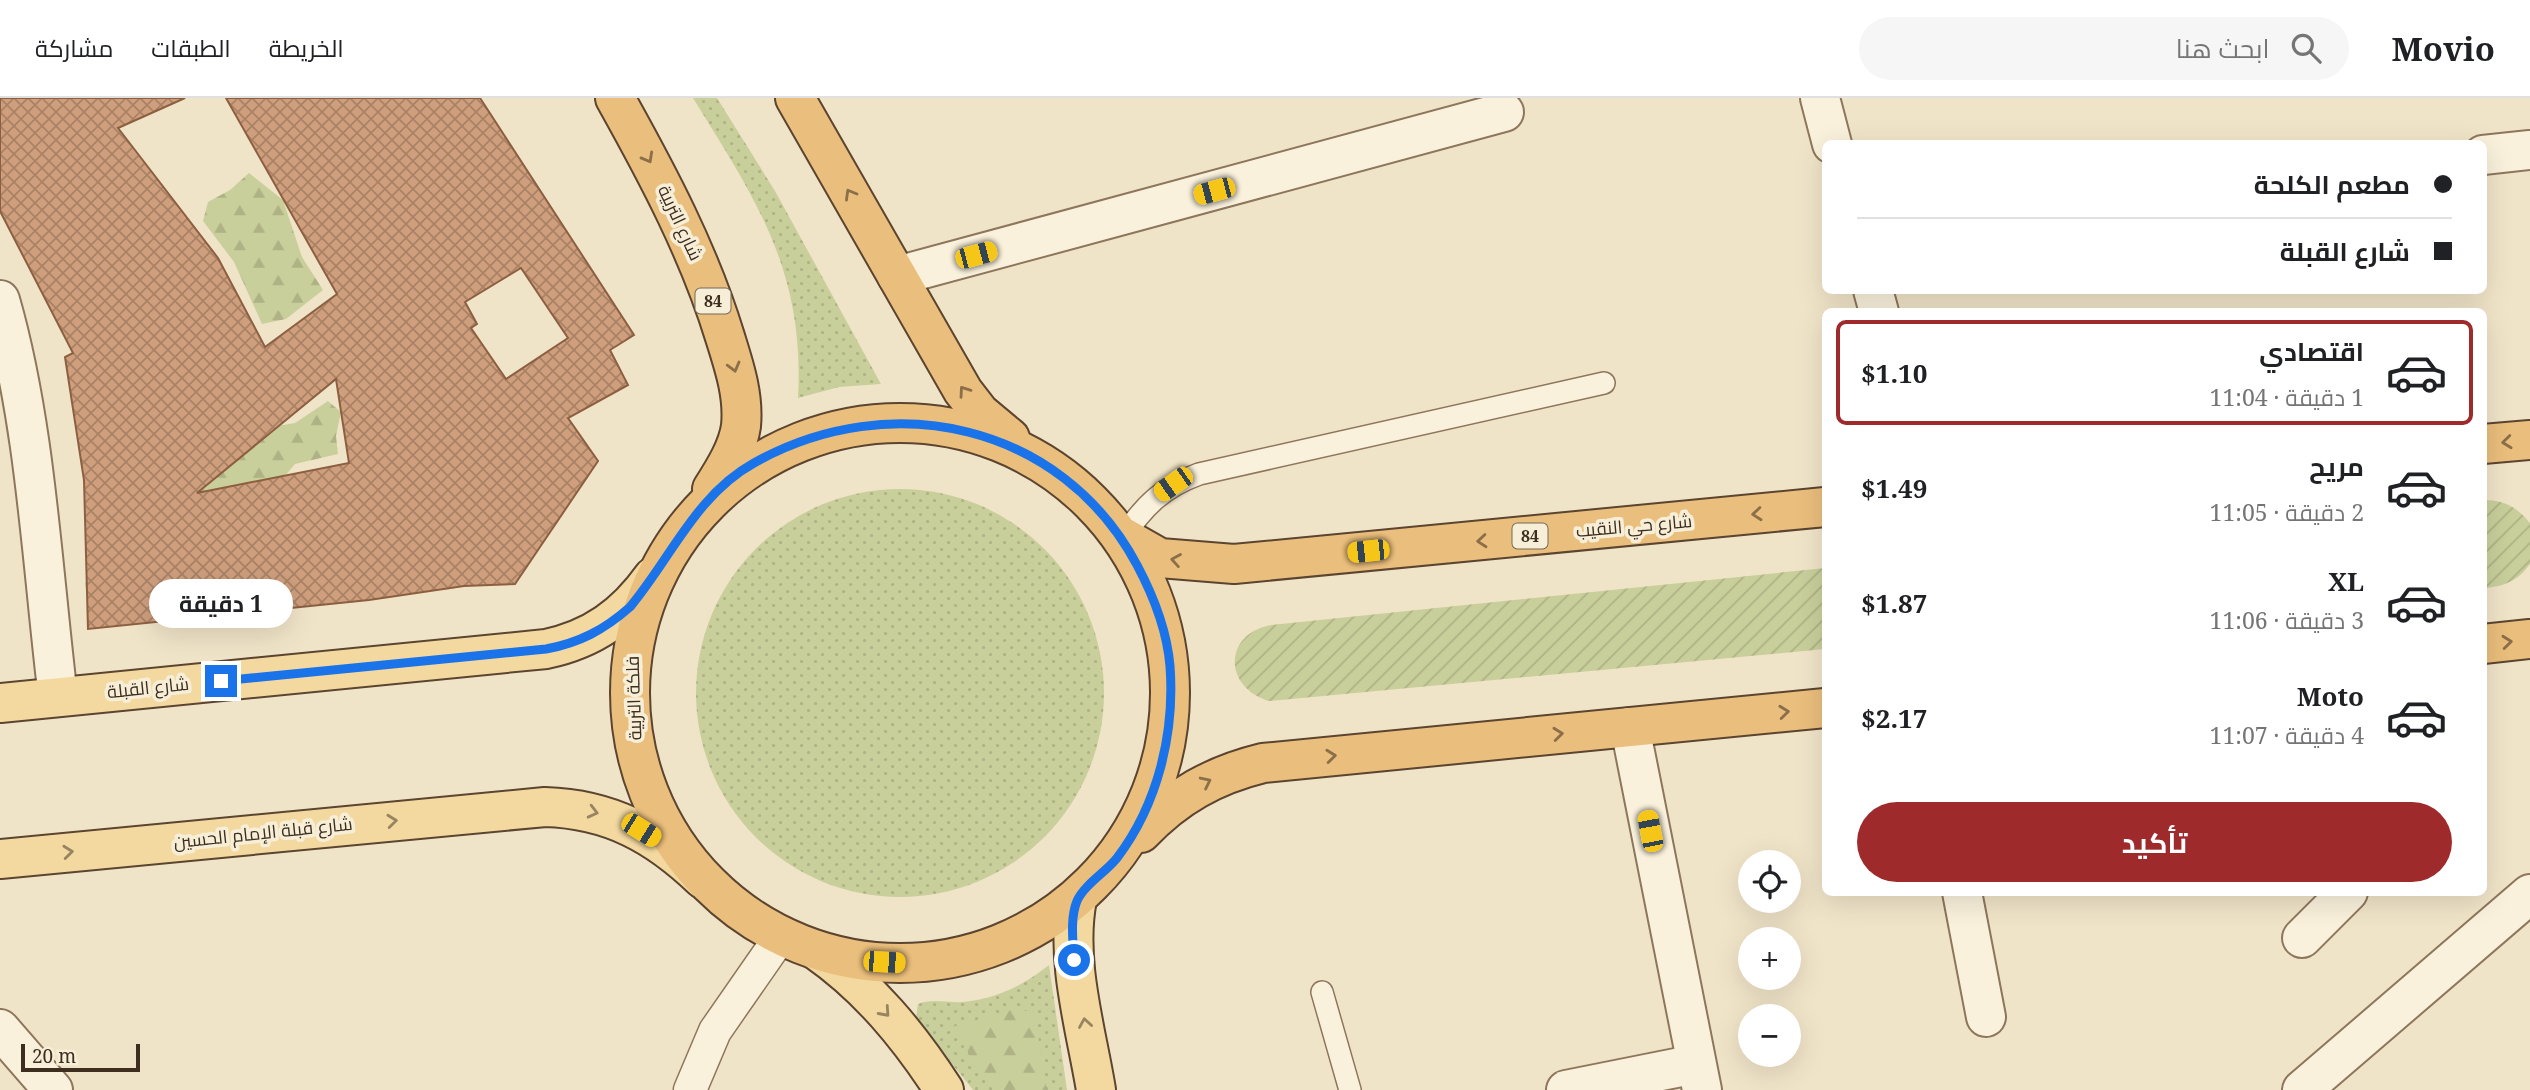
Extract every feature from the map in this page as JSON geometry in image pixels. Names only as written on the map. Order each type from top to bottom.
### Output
[{"type":"highway","name":"شارع التربية","points":[[615,98],[662,183],[700,265],[737,373],[742,407],[740,430],[731,456],[697,510]]},
{"type":"highway","name":"84","points":[[795,98],[963,391],[999,430],[1031,455]]},
{"type":"highway","name":"فلكة التربية","points":[[890,421],[963,428],[1031,455],[1081,491],[1122,537],[1154,597],[1170,664],[1169,732],[1151,798],[1117,858],[1077,899],[1040,926],[998,946],[954,958],[908,964],[873,962],[816,950],[780,936],[739,911],[703,879],[657,813],[631,736],[630,655],[653,577],[697,510],[752,463],[818,433],[890,421]]},
{"type":"highway","points":[[2487,444],[2530,440]]},
{"type":"highway","name":"شارع حي النقيب","points":[[1122,537],[1160,558],[1234,564],[1822,508]]},
{"type":"highway","points":[[2487,644],[2530,639]]},
{"type":"highway","name":"84","points":[[1117,858],[1167,808],[1196,786],[1220,775],[1264,763],[1822,708]]},
{"type":"main road","name":"شارع القبلة","points":[[0,703],[546,649],[583,639],[615,620],[653,577]]},
{"type":"main road","name":"شارع قبلة الإمام الحسين","points":[[0,859],[525,808],[585,810],[623,821],[658,840],[703,879]]},
{"type":"main road","points":[[1077,899],[1073,932],[1074,960],[1096,1090]]},
{"type":"main road","points":[[816,950],[845,970],[871,996],[918,1052],[944,1090]]},
{"type":"street","points":[[1820,98],[1831,140]]},
{"type":"street","points":[[897,276],[1504,112]]},
{"type":"street","points":[[2487,155],[2530,150]]},
{"type":"street","points":[[0,300],[12,342],[23,404],[58,697]]},
{"type":"street","points":[[1566,1090],[1699,1077],[1630,727]]},
{"type":"street","points":[[2302,1090],[2530,894]]},
{"type":"street","points":[[1963,896],[1986,1017]]},
{"type":"street","points":[[2302,938],[2344,896]]},
{"type":"street","points":[[690,1090],[715,1031],[780,936]]},
{"type":"street","points":[[0,1030],[53,1090]]},
{"type":"lane","points":[[1122,537],[1153,498],[1173,484],[1199,474],[1604,383]]},
{"type":"lane","points":[[1322,992],[1350,1090]]},
{"type":"green space","points":[[693,98],[717,98],[775,191],[881,384],[839,387],[798,398],[798,353],[793,312],[772,239],[737,170]]},
{"type":"green space","points":[[249,173],[283,200],[302,257],[323,290],[286,319],[262,324],[234,262],[203,221],[208,202],[230,190]]},
{"type":"green space","points":[[328,401],[341,412],[336,436],[338,454],[295,464],[285,476],[147,551],[87,595],[85,583],[278,426],[295,423]]},
{"type":"green space","points":[[900,489],[940,493],[978,505],[1013,524],[1044,549],[1069,580],[1088,615],[1100,653],[1104,693],[1100,733],[1088,771],[1069,806],[1044,837],[1013,862],[978,881],[940,893],[900,897],[860,893],[822,881],[787,862],[756,837],[731,806],[712,771],[700,733],[696,693],[700,653],[712,615],[731,580],[756,549],[787,524],[822,505],[860,493]]},
{"type":"green space","points":[[2487,500],[2510,506],[2530,523],[2530,564],[2510,582],[2487,587]]},
{"type":"green space","points":[[1822,568],[1822,649],[1269,701],[1254,694],[1243,684],[1235,661],[1237,649],[1244,639],[1255,630],[1271,625]]},
{"type":"green space","points":[[1049,965],[1067,1090],[973,1090],[920,1024],[916,1017],[918,1004],[934,1001],[963,1002],[998,995]]},
{"type":"green space","points":[[1013,1009],[1034,1012],[1047,1090],[993,1090],[962,1043],[955,1026]]},
{"type":"building","points":[[0,98],[185,98],[118,128],[218,258],[265,347],[337,294],[226,98],[480,98],[634,335],[610,350],[628,385],[568,418],[598,461],[515,584],[464,586],[369,600],[88,629],[84,480],[65,357],[73,353],[0,211]],"holes":[[[521,268],[568,338],[506,379],[471,328],[477,324],[465,302]],[[336,379],[349,463],[197,493]]]},
{"type":"route","points":[[221,681],[565,646],[599,631],[630,607],[697,510],[752,463],[818,433],[890,421],[963,428],[1031,455],[1081,491],[1109,522],[1122,537],[1154,597],[1170,664],[1169,732],[1151,798],[1117,858],[1077,899],[1073,932],[1074,960]]}]
